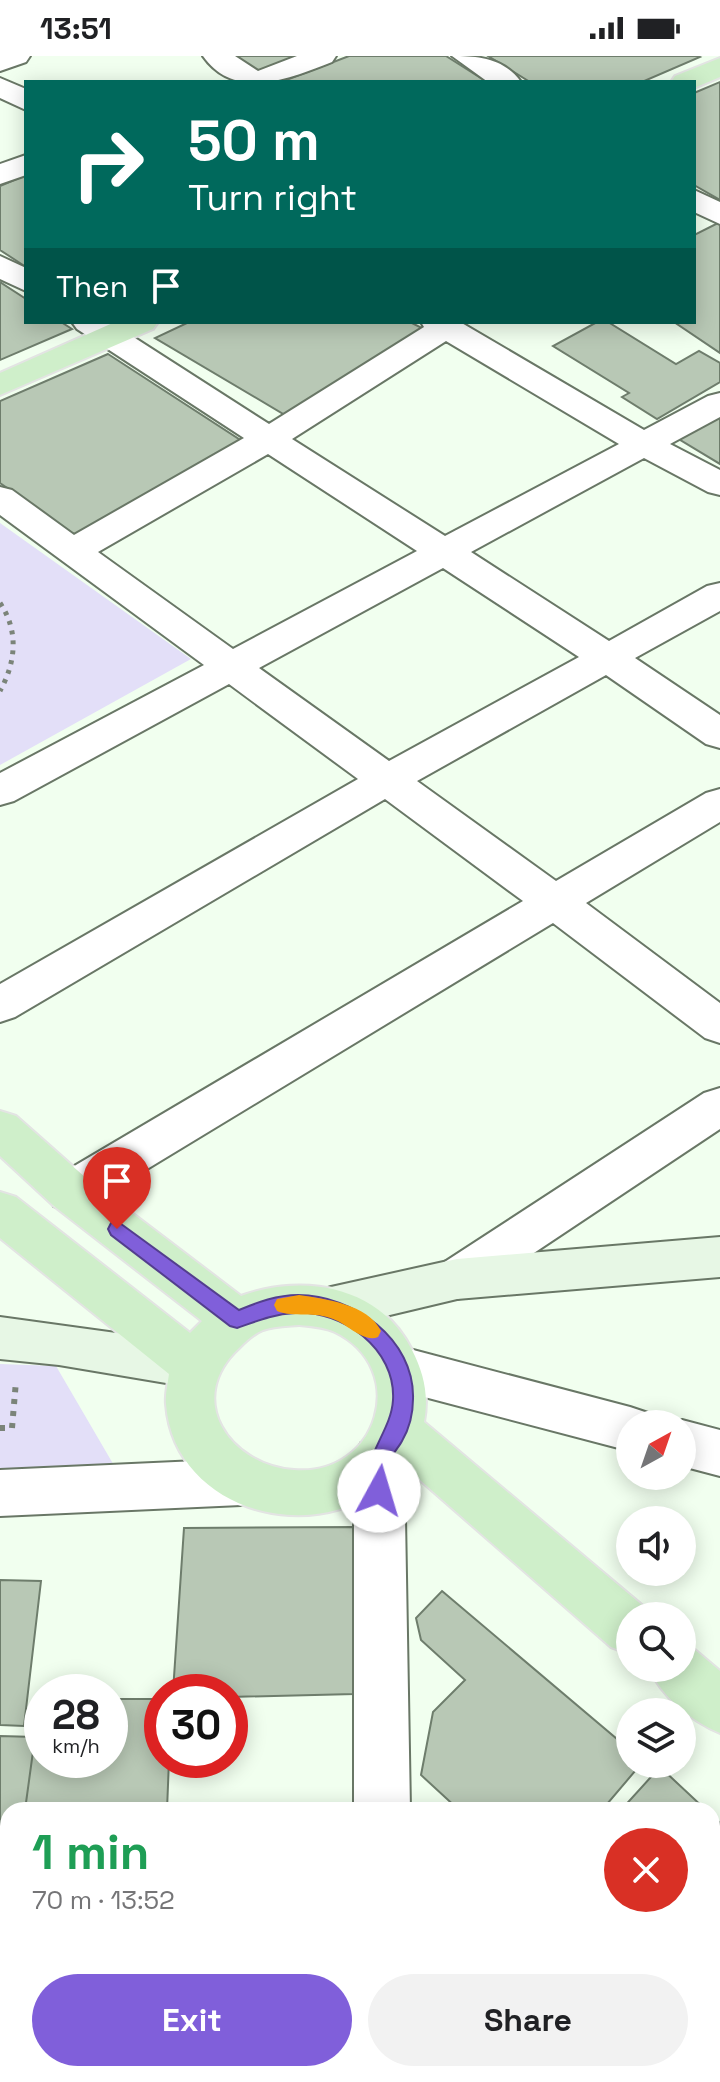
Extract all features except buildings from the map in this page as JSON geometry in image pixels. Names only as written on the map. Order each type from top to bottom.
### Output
[{"type":"main road","points":[[689,80],[720,66]]},
{"type":"main road","points":[[0,385],[99,329],[130,324]]},
{"type":"main road","points":[[0,1129],[70,1192],[237,1320]]},
{"type":"main road","points":[[0,1211],[196,1366]]},
{"type":"main road","points":[[299,1304],[331,1308],[359,1321],[371,1331],[383,1342],[398,1368],[403,1398],[388,1444],[350,1481],[314,1494],[277,1494],[241,1482],[212,1461],[194,1431],[189,1398],[196,1366],[213,1340],[237,1320],[267,1307],[299,1304]]},
{"type":"main road","points":[[388,1444],[616,1618]]},
{"type":"main road","points":[[692,1682],[720,1706]]},
{"type":"street","points":[[0,63],[16,56]]},
{"type":"street","points":[[217,56],[252,80]]},
{"type":"street","points":[[260,80],[322,56]]},
{"type":"street","points":[[466,56],[504,80]]},
{"type":"street","points":[[0,87],[24,100]]},
{"type":"street","points":[[0,175],[24,165]]},
{"type":"street","points":[[0,265],[24,281]]},
{"type":"street","points":[[73,551],[268,439],[441,324],[644,444],[720,484]]},
{"type":"street","points":[[99,329],[607,657],[720,734]]},
{"type":"street","points":[[0,791],[720,403]]},
{"type":"street","points":[[0,498],[720,1026]]},
{"type":"street","points":[[0,1005],[387,780],[720,595]]},
{"type":"street","points":[[70,1192],[720,803]]},
{"type":"street","points":[[457,1279],[720,1106]]},
{"type":"street","points":[[331,1308],[457,1279],[720,1257]]},
{"type":"street","points":[[10,1339],[196,1366]]},
{"type":"street","points":[[398,1368],[616,1425]]},
{"type":"street","points":[[382,1802],[388,1444]]},
{"type":"street","points":[[696,1447],[720,1453]]},
{"type":"street","points":[[0,1493],[241,1482]]},
{"type":"path","points":[[0,603],[6,610],[15,642],[9,676],[0,691]]},
{"type":"path","points":[[0,1428],[12,1428],[10,1339]]},
{"type":"shaded area","points":[[0,523],[191,659],[0,765]]},
{"type":"shaded area","points":[[0,1364],[56,1366],[119,1474],[0,1473]]},
{"type":"slow traffic","points":[[284,1305],[331,1308],[359,1321],[371,1331]]},
{"type":"route","points":[[117,1229],[237,1320],[267,1307],[299,1304],[331,1308],[359,1321],[383,1342],[398,1368],[403,1398],[398,1430],[379,1459],[379,1491]]}]
